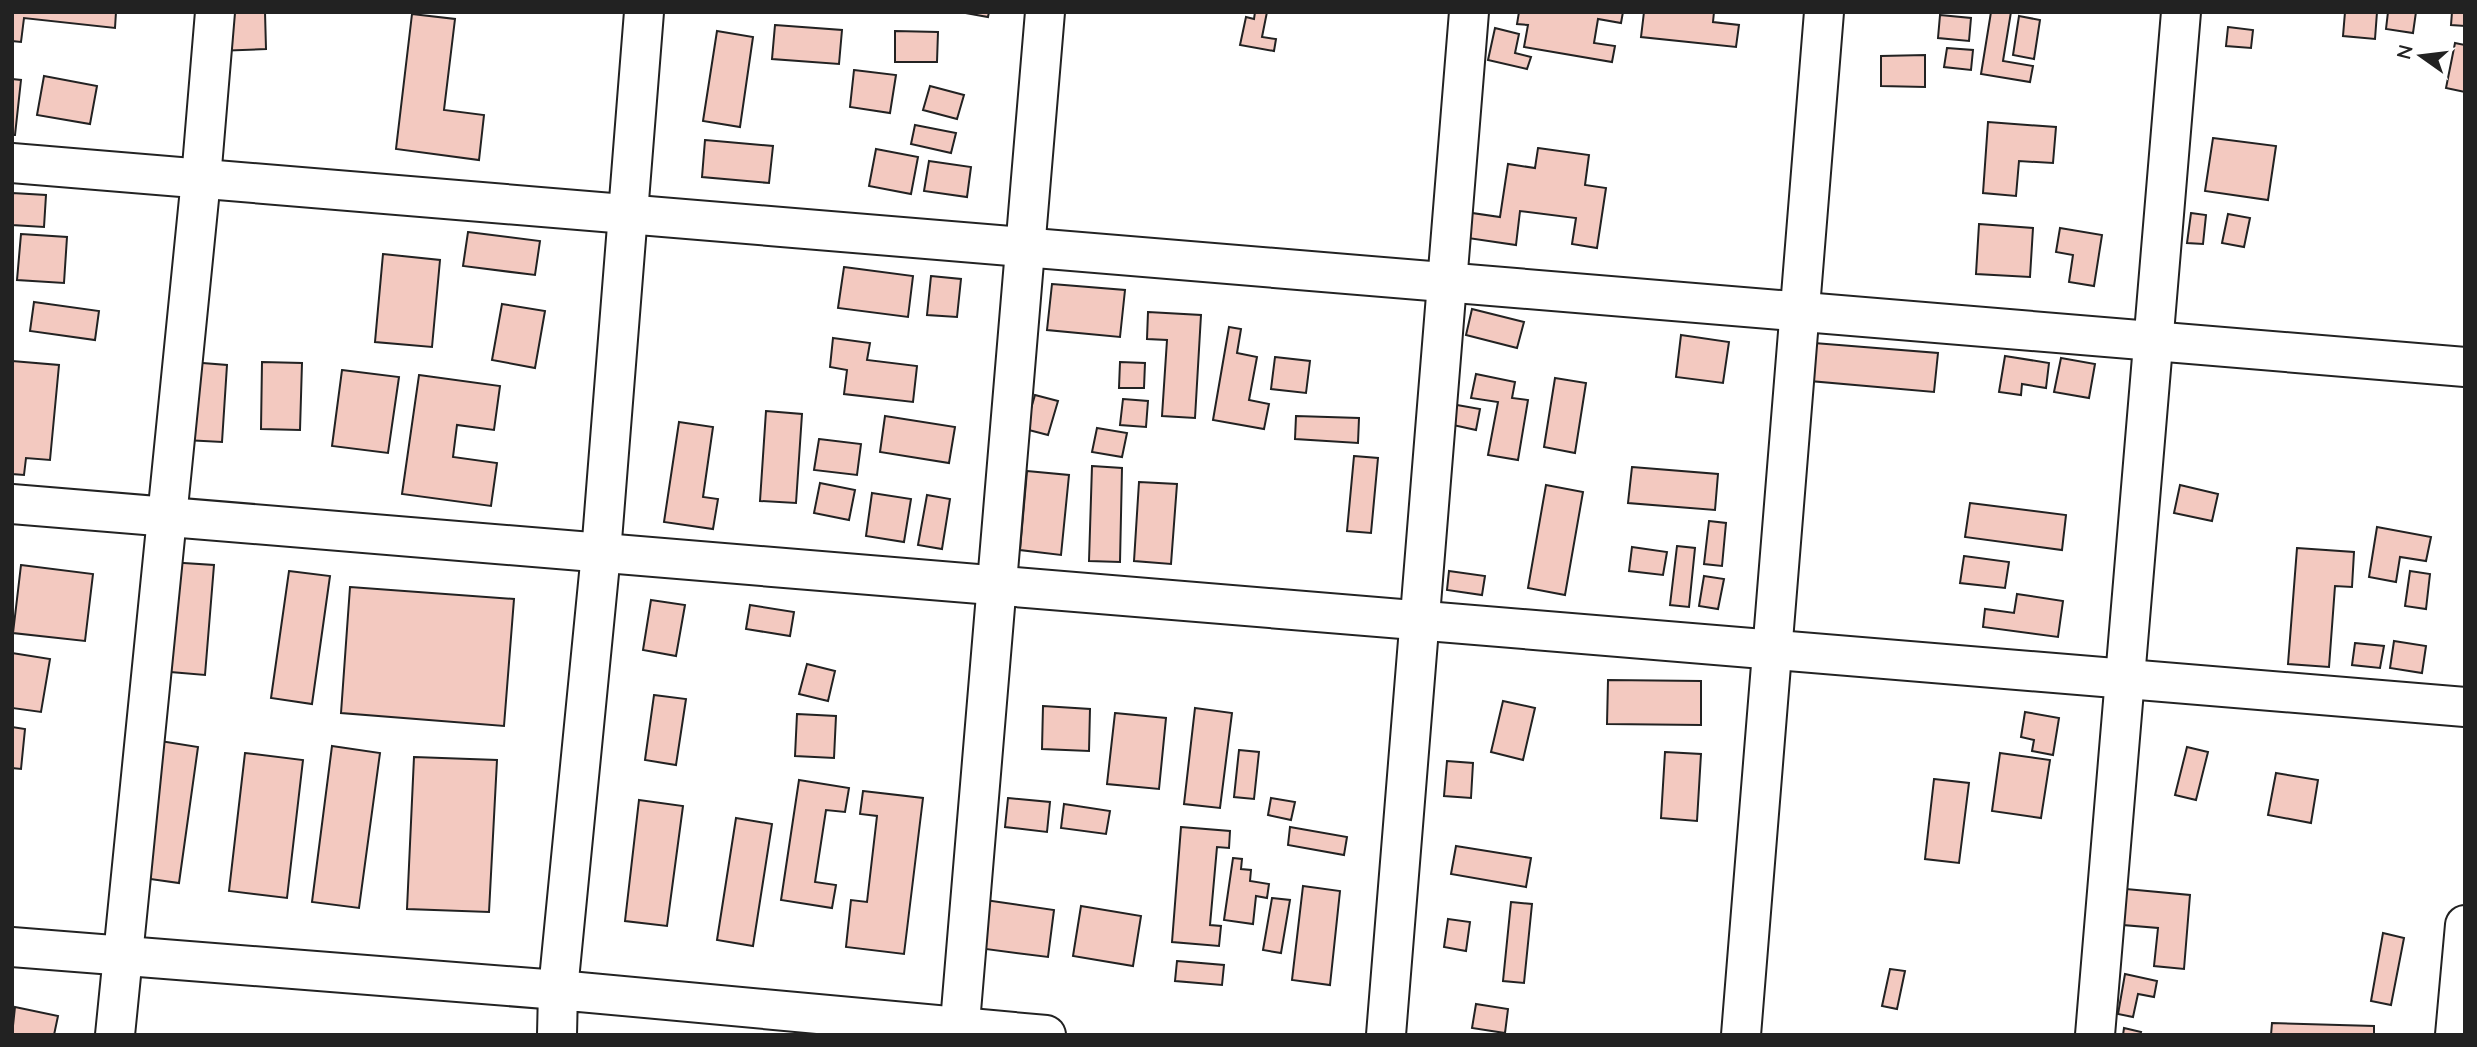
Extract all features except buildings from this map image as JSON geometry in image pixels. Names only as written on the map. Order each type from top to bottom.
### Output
[{"type":"street","points":[[115,1035],[121,955],[168,518],[215,12]]},
{"type":"street","points":[[557,1035],[558,990],[601,553],[644,12]]},
{"type":"street","points":[[959,1031],[1045,12]]},
{"type":"street","points":[[1386,1035],[1469,12]]},
{"type":"street","points":[[1741,1035],[1824,12]]},
{"type":"street","points":[[2095,1035],[2181,12]]},
{"type":"street","points":[[12,163],[2465,367]]},
{"type":"street","points":[[12,504],[2465,706]]},
{"type":"street","points":[[2455,1035],[2465,925]]},
{"type":"street","points":[[12,947],[558,990],[959,1031],[1046,1035]]}]
